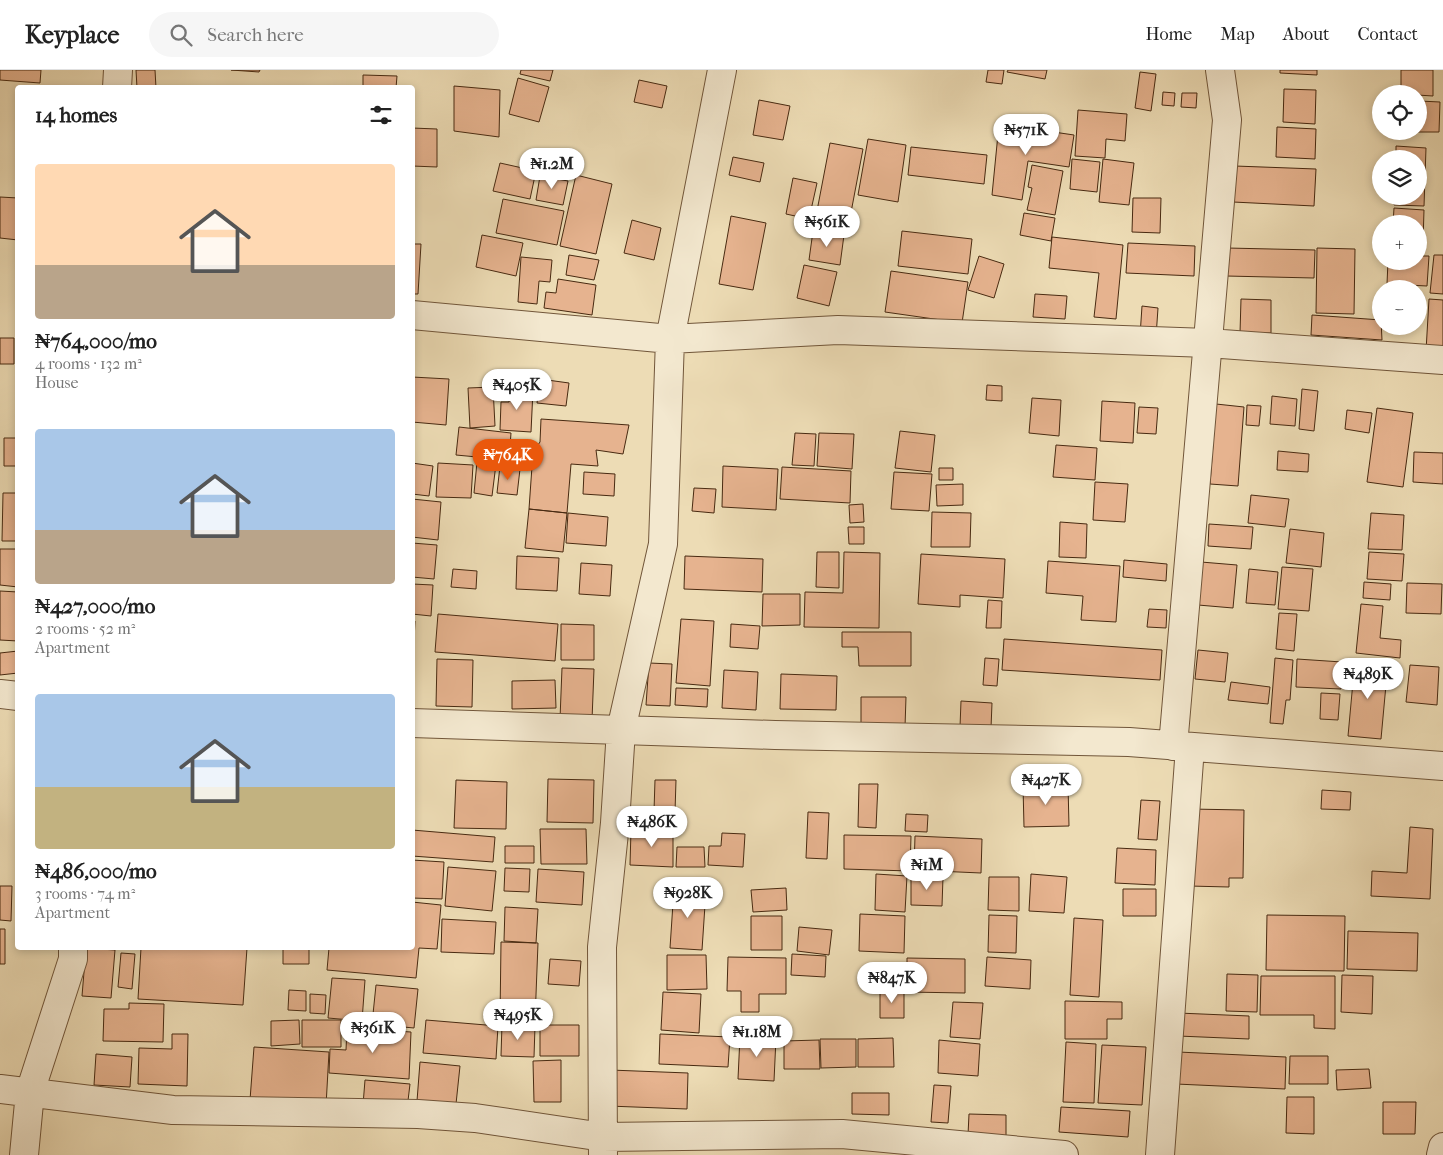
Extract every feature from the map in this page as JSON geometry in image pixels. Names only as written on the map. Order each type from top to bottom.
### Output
[{"type":"street","points":[[117,85],[118,70]]},
{"type":"street","points":[[603,1146],[602,947],[615,823],[621,730],[663,544],[670,339],[722,70]]},
{"type":"street","points":[[1160,1155],[1181,746],[1208,343],[1227,120],[1220,70]]},
{"type":"street","points":[[415,315],[670,339],[838,330],[1208,343],[1443,360]]},
{"type":"street","points":[[0,694],[15,696]]},
{"type":"street","points":[[415,723],[1129,742],[1443,766]]},
{"type":"street","points":[[24,1155],[30,1092],[73,959],[73,950]]},
{"type":"street","points":[[0,1089],[173,1110],[418,1114],[476,1118],[603,1146],[842,1134],[1064,1155]]},
{"type":"street","points":[[1441,1155],[1443,1147]]},
{"type":"building","points":[[0,70],[41,70],[40,83],[0,80]]},
{"type":"building","points":[[136,70],[155,70],[156,85],[137,85]]},
{"type":"building","points":[[231,70],[260,70],[259,72]]},
{"type":"building","points":[[521,70],[553,70],[550,81],[520,74]]},
{"type":"building","points":[[988,70],[1004,70],[1002,84],[986,82]]},
{"type":"building","points":[[1008,70],[1047,70],[1045,79],[1007,72]]},
{"type":"building","points":[[1280,70],[1317,70],[1317,75],[1280,73]]},
{"type":"building","points":[[1401,70],[1433,70],[1433,96],[1427,96],[1427,85],[1401,85]]},
{"type":"building","points":[[1140,72],[1156,74],[1151,111],[1135,108]]},
{"type":"building","points":[[363,75],[397,76],[396,85],[363,85]]},
{"type":"building","points":[[518,78],[549,87],[539,122],[509,114]]},
{"type":"building","points":[[639,80],[667,86],[662,108],[634,102]]},
{"type":"building","points":[[454,86],[500,90],[499,137],[454,131]]},
{"type":"building","points":[[1284,89],[1316,90],[1315,124],[1283,122]]},
{"type":"building","points":[[1163,92],[1175,93],[1174,106],[1162,105]]},
{"type":"building","points":[[1182,93],[1197,93],[1196,108],[1181,107]]},
{"type":"building","points":[[759,100],[790,106],[783,140],[753,135]]},
{"type":"building","points":[[1427,101],[1440,102],[1439,132],[1427,132]]},
{"type":"building","points":[[1078,110],[1127,114],[1125,141],[1106,139],[1105,158],[1075,156]]},
{"type":"building","points":[[999,124],[1074,135],[1069,167],[1028,161],[1022,200],[992,195]]},
{"type":"building","points":[[1277,127],[1316,129],[1315,159],[1276,157]]},
{"type":"building","points":[[415,128],[437,129],[437,167],[415,166]]},
{"type":"building","points":[[868,139],[906,145],[898,202],[858,195]]},
{"type":"building","points":[[830,143],[863,149],[849,223],[816,216]]},
{"type":"building","points":[[1396,146],[1426,148],[1426,150],[1396,150]]},
{"type":"building","points":[[911,147],[987,155],[984,184],[908,175]]},
{"type":"building","points":[[733,157],[764,163],[760,182],[729,175]]},
{"type":"building","points":[[1072,159],[1100,162],[1097,192],[1070,189]]},
{"type":"building","points":[[1103,159],[1134,163],[1129,205],[1099,202]]},
{"type":"building","points":[[500,163],[536,171],[530,199],[493,191]]},
{"type":"building","points":[[1032,165],[1063,171],[1055,215],[1027,210],[1032,188],[1028,187]]},
{"type":"building","points":[[1235,166],[1316,169],[1314,206],[1233,202]]},
{"type":"building","points":[[576,175],[612,184],[596,254],[560,246]]},
{"type":"building","points":[[540,176],[568,181],[563,205],[536,200]]},
{"type":"building","points":[[793,178],[817,183],[809,219],[786,214]]},
{"type":"building","points":[[0,197],[15,198],[15,240],[0,238]]},
{"type":"building","points":[[1133,198],[1161,198],[1160,233],[1132,232]]},
{"type":"building","points":[[503,199],[564,211],[557,245],[496,233]]},
{"type":"building","points":[[1394,208],[1424,210],[1424,215],[1394,215]]},
{"type":"building","points":[[1024,213],[1055,218],[1051,241],[1020,235]]},
{"type":"building","points":[[731,216],[766,223],[753,290],[719,284]]},
{"type":"building","points":[[632,220],[661,228],[654,260],[624,253]]},
{"type":"building","points":[[813,231],[844,235],[840,265],[809,260]]},
{"type":"building","points":[[902,231],[972,239],[968,274],[898,266]]},
{"type":"building","points":[[482,235],[523,243],[516,276],[476,267]]},
{"type":"building","points":[[1052,237],[1123,245],[1116,319],[1094,317],[1099,273],[1049,268]]},
{"type":"building","points":[[1128,243],[1195,246],[1194,276],[1126,273]]},
{"type":"building","points":[[415,244],[421,244],[418,294],[415,294]]},
{"type":"building","points":[[1227,248],[1315,250],[1314,278],[1226,276]]},
{"type":"building","points":[[1317,248],[1355,249],[1354,314],[1316,313]]},
{"type":"building","points":[[569,255],[599,260],[594,280],[566,275]]},
{"type":"building","points":[[1434,255],[1443,255],[1443,294],[1430,293]]},
{"type":"building","points":[[979,256],[1004,264],[994,298],[968,290]]},
{"type":"building","points":[[1427,256],[1429,256],[1427,286],[1427,280],[1387,280],[1388,270],[1427,270]]},
{"type":"building","points":[[521,257],[552,260],[550,282],[539,281],[537,304],[518,302]]},
{"type":"building","points":[[804,265],[837,272],[829,306],[797,298]]},
{"type":"building","points":[[891,271],[968,282],[962,323],[885,312]]},
{"type":"building","points":[[558,279],[596,285],[592,315],[544,308],[546,292],[556,293]]},
{"type":"building","points":[[1035,294],[1067,296],[1065,319],[1033,317]]},
{"type":"building","points":[[1241,299],[1271,300],[1271,333],[1240,333]]},
{"type":"building","points":[[1429,299],[1443,300],[1443,352],[1426,351]]},
{"type":"building","points":[[1142,306],[1158,308],[1156,337],[1140,336]]},
{"type":"building","points":[[1312,315],[1372,319],[1372,335],[1382,335],[1382,340],[1311,335]]},
{"type":"building","points":[[0,338],[14,338],[14,364],[0,364]]},
{"type":"building","points":[[415,377],[449,379],[446,425],[415,422]]},
{"type":"building","points":[[540,379],[569,383],[566,406],[537,403]]},
{"type":"building","points":[[987,385],[1002,386],[1002,401],[986,400]]},
{"type":"building","points":[[493,387],[495,426],[470,428],[468,388]]},
{"type":"building","points":[[510,388],[533,390],[531,432],[500,430],[501,402],[509,402]]},
{"type":"building","points":[[1302,389],[1318,391],[1314,431],[1299,429]]},
{"type":"building","points":[[1272,396],[1297,399],[1295,426],[1270,424]]},
{"type":"building","points":[[1032,398],[1061,400],[1059,436],[1029,433]]},
{"type":"building","points":[[1102,401],[1135,403],[1133,443],[1100,441]]},
{"type":"building","points":[[1216,404],[1244,407],[1238,486],[1210,484]]},
{"type":"building","points":[[1247,405],[1261,406],[1259,426],[1246,425]]},
{"type":"building","points":[[1139,407],[1158,408],[1156,434],[1137,433]]},
{"type":"building","points":[[1377,408],[1413,413],[1403,487],[1367,482]]},
{"type":"building","points":[[1347,410],[1372,413],[1369,433],[1345,429]]},
{"type":"building","points":[[541,419],[629,425],[623,454],[596,450],[598,466],[571,464],[567,513],[529,509],[533,452],[540,442]]},
{"type":"building","points":[[459,427],[511,433],[509,460],[456,455]]},
{"type":"building","points":[[900,431],[935,435],[931,472],[895,468]]},
{"type":"building","points":[[795,433],[816,434],[814,466],[792,465]]},
{"type":"building","points":[[819,433],[854,434],[852,469],[817,466]]},
{"type":"building","points":[[4,438],[15,438],[15,466],[4,466]]},
{"type":"building","points":[[1056,445],[1097,448],[1095,480],[1053,477]]},
{"type":"building","points":[[1278,451],[1309,454],[1308,472],[1277,470]]},
{"type":"building","points":[[1414,452],[1443,453],[1443,484],[1413,482]]},
{"type":"building","points":[[477,462],[496,464],[492,496],[474,493]]},
{"type":"building","points":[[415,463],[433,466],[429,496],[415,494]]},
{"type":"building","points":[[438,463],[473,465],[471,498],[436,497]]},
{"type":"building","points":[[500,466],[520,469],[517,495],[497,493]]},
{"type":"building","points":[[723,466],[778,469],[776,510],[722,507]]},
{"type":"building","points":[[782,467],[851,471],[850,503],[780,499]]},
{"type":"building","points":[[939,468],[953,468],[953,480],[939,480]]},
{"type":"building","points":[[584,472],[615,474],[614,496],[583,494]]},
{"type":"building","points":[[894,472],[932,474],[929,511],[891,509]]},
{"type":"building","points":[[1095,482],[1128,484],[1125,522],[1093,520]]},
{"type":"building","points":[[963,484],[963,505],[937,506],[936,485]]},
{"type":"building","points":[[694,488],[716,489],[714,513],[692,511]]},
{"type":"building","points":[[3,493],[15,493],[15,541],[2,541]]},
{"type":"building","points":[[1251,495],[1289,499],[1285,527],[1248,523]]},
{"type":"building","points":[[415,499],[441,502],[438,540],[415,537]]},
{"type":"building","points":[[863,504],[864,522],[850,523],[849,505]]},
{"type":"building","points":[[529,509],[567,513],[563,552],[525,548]]},
{"type":"building","points":[[932,512],[971,513],[970,547],[931,547]]},
{"type":"building","points":[[568,513],[608,517],[606,546],[566,543]]},
{"type":"building","points":[[1371,513],[1404,515],[1402,550],[1368,549]]},
{"type":"building","points":[[1060,522],[1087,524],[1086,558],[1059,557]]},
{"type":"building","points":[[1209,524],[1253,527],[1251,549],[1208,546]]},
{"type":"building","points":[[848,527],[864,527],[864,544],[849,544]]},
{"type":"building","points":[[1290,529],[1324,533],[1321,567],[1286,563]]},
{"type":"building","points":[[415,543],[437,545],[434,579],[415,577]]},
{"type":"building","points":[[0,549],[15,549],[15,587],[0,585]]},
{"type":"building","points":[[817,552],[839,552],[839,588],[816,587]]},
{"type":"building","points":[[844,552],[880,553],[879,628],[804,627],[805,592],[843,593]]},
{"type":"building","points":[[1369,552],[1404,554],[1402,581],[1367,579]]},
{"type":"building","points":[[921,554],[1005,559],[1003,598],[960,595],[960,607],[918,604]]},
{"type":"building","points":[[517,556],[559,558],[557,591],[516,589]]},
{"type":"building","points":[[685,556],[763,559],[762,592],[684,589]]},
{"type":"building","points":[[1124,560],[1167,564],[1166,581],[1123,577]]},
{"type":"building","points":[[1048,561],[1120,566],[1116,622],[1081,620],[1083,596],[1046,593]]},
{"type":"building","points":[[1201,562],[1237,565],[1233,608],[1198,605]]},
{"type":"building","points":[[581,563],[612,565],[610,596],[579,594]]},
{"type":"building","points":[[1282,567],[1313,569],[1309,611],[1278,609]]},
{"type":"building","points":[[453,569],[477,571],[476,589],[451,587]]},
{"type":"building","points":[[1249,569],[1278,572],[1275,605],[1246,603]]},
{"type":"building","points":[[1364,582],[1391,584],[1390,600],[1363,598]]},
{"type":"building","points":[[1407,583],[1442,584],[1441,614],[1406,613]]},
{"type":"building","points":[[415,584],[433,585],[431,616],[415,614]]},
{"type":"building","points":[[0,591],[15,592],[15,641],[0,640]]},
{"type":"building","points":[[763,594],[800,594],[800,625],[762,626]]},
{"type":"building","points":[[988,600],[1002,601],[1001,628],[986,628]]},
{"type":"building","points":[[1361,604],[1383,606],[1380,638],[1401,640],[1400,658],[1356,653]]},
{"type":"building","points":[[1149,609],[1167,610],[1166,628],[1147,627]]},
{"type":"building","points":[[1279,613],[1297,614],[1294,651],[1276,649]]},
{"type":"building","points":[[438,614],[558,624],[555,661],[435,652]]},
{"type":"building","points":[[681,619],[714,621],[710,686],[676,683]]},
{"type":"building","points":[[561,624],[594,625],[594,660],[561,660]]},
{"type":"building","points":[[731,624],[760,626],[758,649],[730,647]]},
{"type":"building","points":[[842,632],[911,632],[911,666],[859,666],[858,647],[842,647]]},
{"type":"building","points":[[1004,639],[1162,650],[1160,680],[1002,670]]},
{"type":"building","points":[[1198,650],[1228,653],[1225,682],[1195,679]]},
{"type":"building","points":[[15,651],[15,673],[0,675],[0,653]]},
{"type":"building","points":[[985,658],[999,659],[997,686],[983,685]]},
{"type":"building","points":[[1275,658],[1293,660],[1290,700],[1286,700],[1283,724],[1270,723]]},
{"type":"building","points":[[437,659],[473,660],[472,707],[436,706]]},
{"type":"building","points":[[1297,659],[1342,662],[1341,689],[1296,687]]},
{"type":"building","points":[[1355,660],[1388,663],[1381,739],[1348,736]]},
{"type":"building","points":[[649,663],[672,664],[670,706],[646,705]]},
{"type":"building","points":[[1410,665],[1439,667],[1437,705],[1406,702]]},
{"type":"building","points":[[562,668],[594,669],[592,720],[560,719]]},
{"type":"building","points":[[724,670],[758,672],[756,710],[722,708]]},
{"type":"building","points":[[781,674],[837,676],[836,710],[780,709]]},
{"type":"building","points":[[555,680],[556,708],[512,709],[512,681]]},
{"type":"building","points":[[1231,682],[1270,687],[1268,704],[1228,700]]},
{"type":"building","points":[[676,688],[708,689],[707,707],[675,705]]},
{"type":"building","points":[[1321,693],[1340,694],[1338,720],[1320,719]]},
{"type":"building","points":[[861,697],[906,697],[905,727],[861,727]]},
{"type":"building","points":[[961,701],[992,703],[991,728],[960,727]]},
{"type":"building","points":[[548,779],[594,780],[593,823],[547,822]]},
{"type":"building","points":[[456,780],[507,782],[506,829],[454,828]]},
{"type":"building","points":[[655,780],[676,780],[675,812],[654,811]]},
{"type":"building","points":[[859,784],[878,784],[876,828],[858,827]]},
{"type":"building","points":[[1068,785],[1069,826],[1024,827],[1023,786]]},
{"type":"building","points":[[1322,790],[1351,792],[1350,810],[1321,809]]},
{"type":"building","points":[[1141,800],[1160,801],[1157,840],[1138,839]]},
{"type":"building","points":[[1190,809],[1244,810],[1243,878],[1229,878],[1229,887],[1189,886]]},
{"type":"building","points":[[808,812],[829,813],[827,859],[806,858]]},
{"type":"building","points":[[906,814],[928,815],[927,832],[905,831]]},
{"type":"building","points":[[1410,827],[1433,829],[1430,899],[1371,896],[1372,871],[1407,873]]},
{"type":"building","points":[[540,829],[586,829],[587,864],[541,864]]},
{"type":"building","points":[[415,830],[495,837],[493,862],[415,856]]},
{"type":"building","points":[[631,830],[673,831],[673,867],[630,865]]},
{"type":"building","points":[[722,833],[745,834],[743,867],[708,865],[709,846],[721,846]]},
{"type":"building","points":[[844,835],[911,836],[910,871],[844,869]]},
{"type":"building","points":[[915,836],[982,839],[981,873],[914,870]]},
{"type":"building","points":[[505,846],[534,846],[534,863],[505,863]]},
{"type":"building","points":[[677,847],[704,847],[705,867],[676,867]]},
{"type":"building","points":[[1117,848],[1156,850],[1155,885],[1115,883]]},
{"type":"building","points":[[415,860],[444,862],[442,899],[415,898]]},
{"type":"building","points":[[448,867],[496,871],[492,911],[445,906]]},
{"type":"building","points":[[505,868],[530,869],[529,892],[504,891]]},
{"type":"building","points":[[538,869],[584,872],[582,905],[536,902]]},
{"type":"building","points":[[876,874],[907,876],[905,912],[875,910]]},
{"type":"building","points":[[1031,874],[1067,877],[1064,913],[1029,911]]},
{"type":"building","points":[[911,876],[943,877],[942,906],[911,905]]},
{"type":"building","points":[[989,877],[1019,877],[1019,911],[988,910]]},
{"type":"building","points":[[0,886],[12,886],[11,921],[0,920]]},
{"type":"building","points":[[674,888],[706,890],[702,950],[670,948]]},
{"type":"building","points":[[786,888],[787,910],[753,912],[751,890]]},
{"type":"building","points":[[1123,889],[1156,889],[1156,916],[1123,916]]},
{"type":"building","points":[[415,902],[441,905],[437,949],[419,948],[416,978],[327,970],[329,950],[415,950]]},
{"type":"building","points":[[505,907],[538,909],[536,943],[504,941]]},
{"type":"building","points":[[860,914],[905,916],[904,953],[859,951]]},
{"type":"building","points":[[989,915],[1017,916],[1016,953],[988,952]]},
{"type":"building","points":[[1267,915],[1345,916],[1344,971],[1266,970]]},
{"type":"building","points":[[751,916],[782,916],[782,950],[751,950]]},
{"type":"building","points":[[1074,918],[1103,920],[1099,997],[1070,995]]},
{"type":"building","points":[[442,919],[496,922],[494,954],[441,952]]},
{"type":"building","points":[[799,927],[832,930],[829,955],[797,951]]},
{"type":"building","points":[[0,929],[5,929],[5,964],[0,964]]},
{"type":"building","points":[[1348,931],[1418,933],[1417,971],[1347,969]]},
{"type":"building","points":[[501,942],[538,943],[535,1021],[500,1020]]},
{"type":"building","points":[[86,950],[115,950],[111,998],[82,996]]},
{"type":"building","points":[[141,950],[247,950],[243,1005],[138,999]]},
{"type":"building","points":[[283,950],[309,950],[309,964],[283,964]]},
{"type":"building","points":[[121,953],[135,954],[132,989],[118,987]]},
{"type":"building","points":[[792,954],[826,956],[825,977],[791,975]]},
{"type":"building","points":[[667,955],[706,955],[707,989],[667,990]]},
{"type":"building","points":[[728,957],[786,958],[786,994],[759,994],[759,1012],[741,1012],[741,991],[727,991]]},
{"type":"building","points":[[987,957],[1031,960],[1030,989],[985,986]]},
{"type":"building","points":[[907,958],[965,959],[965,993],[907,992]]},
{"type":"building","points":[[550,959],[581,961],[579,986],[548,984]]},
{"type":"building","points":[[1227,974],[1258,975],[1257,1012],[1226,1011]]},
{"type":"building","points":[[1342,975],[1373,976],[1372,1014],[1341,1012]]},
{"type":"building","points":[[1261,976],[1335,976],[1335,1029],[1314,1028],[1314,1015],[1260,1015]]},
{"type":"building","points":[[332,978],[365,980],[362,1021],[328,1018]]},
{"type":"building","points":[[376,985],[418,989],[414,1028],[372,1024]]},
{"type":"building","points":[[289,990],[306,991],[306,1011],[288,1010]]},
{"type":"building","points":[[880,990],[904,990],[904,1018],[880,1018]]},
{"type":"building","points":[[663,992],[701,994],[699,1033],[661,1030]]},
{"type":"building","points":[[310,994],[326,995],[325,1014],[310,1013]]},
{"type":"building","points":[[1065,1001],[1122,1002],[1122,1019],[1107,1019],[1107,1039],[1065,1039]]},
{"type":"building","points":[[953,1002],[983,1003],[980,1039],[950,1037]]},
{"type":"building","points":[[129,1003],[164,1004],[163,1042],[103,1041],[104,1009],[129,1009]]},
{"type":"building","points":[[1178,1013],[1249,1016],[1249,1039],[1178,1036]]},
{"type":"building","points":[[299,1020],[300,1044],[271,1046],[271,1021]]},
{"type":"building","points":[[302,1020],[341,1020],[341,1047],[302,1047]]},
{"type":"building","points":[[426,1020],[498,1026],[496,1059],[423,1053]]},
{"type":"building","points":[[502,1024],[535,1026],[534,1057],[501,1056]]},
{"type":"building","points":[[540,1025],[579,1025],[579,1056],[540,1056]]},
{"type":"building","points":[[347,1028],[411,1032],[409,1079],[329,1073],[330,1049],[346,1050]]},
{"type":"building","points":[[172,1034],[188,1034],[187,1086],[138,1084],[139,1048],[172,1049]]},
{"type":"building","points":[[660,1034],[730,1037],[728,1067],[659,1064]]},
{"type":"building","points":[[740,1036],[776,1038],[774,1081],[738,1079]]},
{"type":"building","points":[[893,1038],[894,1067],[858,1067],[858,1039]]},
{"type":"building","points":[[820,1039],[856,1039],[856,1067],[821,1068]]},
{"type":"building","points":[[819,1040],[820,1069],[784,1069],[784,1041]]},
{"type":"building","points":[[939,1040],[980,1044],[978,1076],[938,1073]]},
{"type":"building","points":[[1066,1042],[1096,1044],[1094,1103],[1063,1102]]},
{"type":"building","points":[[1102,1045],[1146,1047],[1142,1105],[1098,1103]]},
{"type":"building","points":[[254,1047],[329,1052],[326,1106],[250,1100]]},
{"type":"building","points":[[1178,1052],[1286,1057],[1285,1089],[1176,1084]]},
{"type":"building","points":[[96,1054],[132,1057],[130,1087],[94,1085]]},
{"type":"building","points":[[1290,1056],[1328,1056],[1328,1084],[1289,1084]]},
{"type":"building","points":[[561,1060],[561,1102],[534,1102],[533,1061]]},
{"type":"building","points":[[420,1062],[460,1066],[456,1104],[417,1101]]},
{"type":"building","points":[[1369,1069],[1371,1088],[1337,1090],[1336,1070]]},
{"type":"building","points":[[610,1070],[688,1073],[687,1109],[608,1106]]},
{"type":"building","points":[[365,1080],[410,1084],[407,1109],[363,1105]]},
{"type":"building","points":[[934,1085],[951,1086],[948,1123],[931,1122]]},
{"type":"building","points":[[852,1093],[889,1093],[889,1115],[852,1114]]},
{"type":"building","points":[[1287,1097],[1314,1097],[1314,1134],[1286,1133]]},
{"type":"building","points":[[1383,1102],[1416,1102],[1415,1134],[1383,1134]]},
{"type":"building","points":[[1061,1107],[1130,1111],[1128,1137],[1059,1132]]},
{"type":"building","points":[[969,1114],[1006,1115],[1006,1136],[968,1135]]}]
